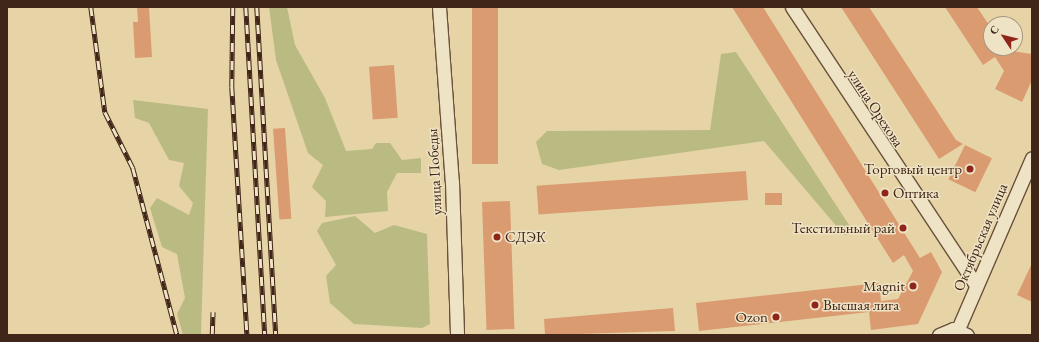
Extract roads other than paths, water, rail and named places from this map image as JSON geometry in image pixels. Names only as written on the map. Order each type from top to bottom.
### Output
[{"type":"street","name":"улица Победы","points":[[439,7],[452,182],[457,335]]},
{"type":"street","name":"улица Орехова","points":[[792,7],[976,285]]},
{"type":"street","name":"Октябрьская улица","points":[[962,332],[976,285],[1032,158]]},
{"type":"street","points":[[939,335],[947,329],[962,332]]},
{"type":"railway","points":[[91,7],[105,112],[133,168],[177,335]]},
{"type":"railway","points":[[233,7],[232,87],[247,335]]},
{"type":"railway","points":[[246,7],[265,335]]},
{"type":"railway","points":[[257,7],[276,335]]},
{"type":"railway","points":[[212,335],[213,312]]},
{"type":"place","name":"Торговый центр","points":[[970,169]]},
{"type":"place","name":"Оптика","points":[[885,193]]},
{"type":"place","name":"Текстильный рай","points":[[903,228]]},
{"type":"place","name":"СДЭК","points":[[497,237]]},
{"type":"place","name":"Magnit","points":[[913,286]]},
{"type":"place","name":"Высшая лига","points":[[815,305]]},
{"type":"place","name":"Ozon","points":[[776,317]]}]
